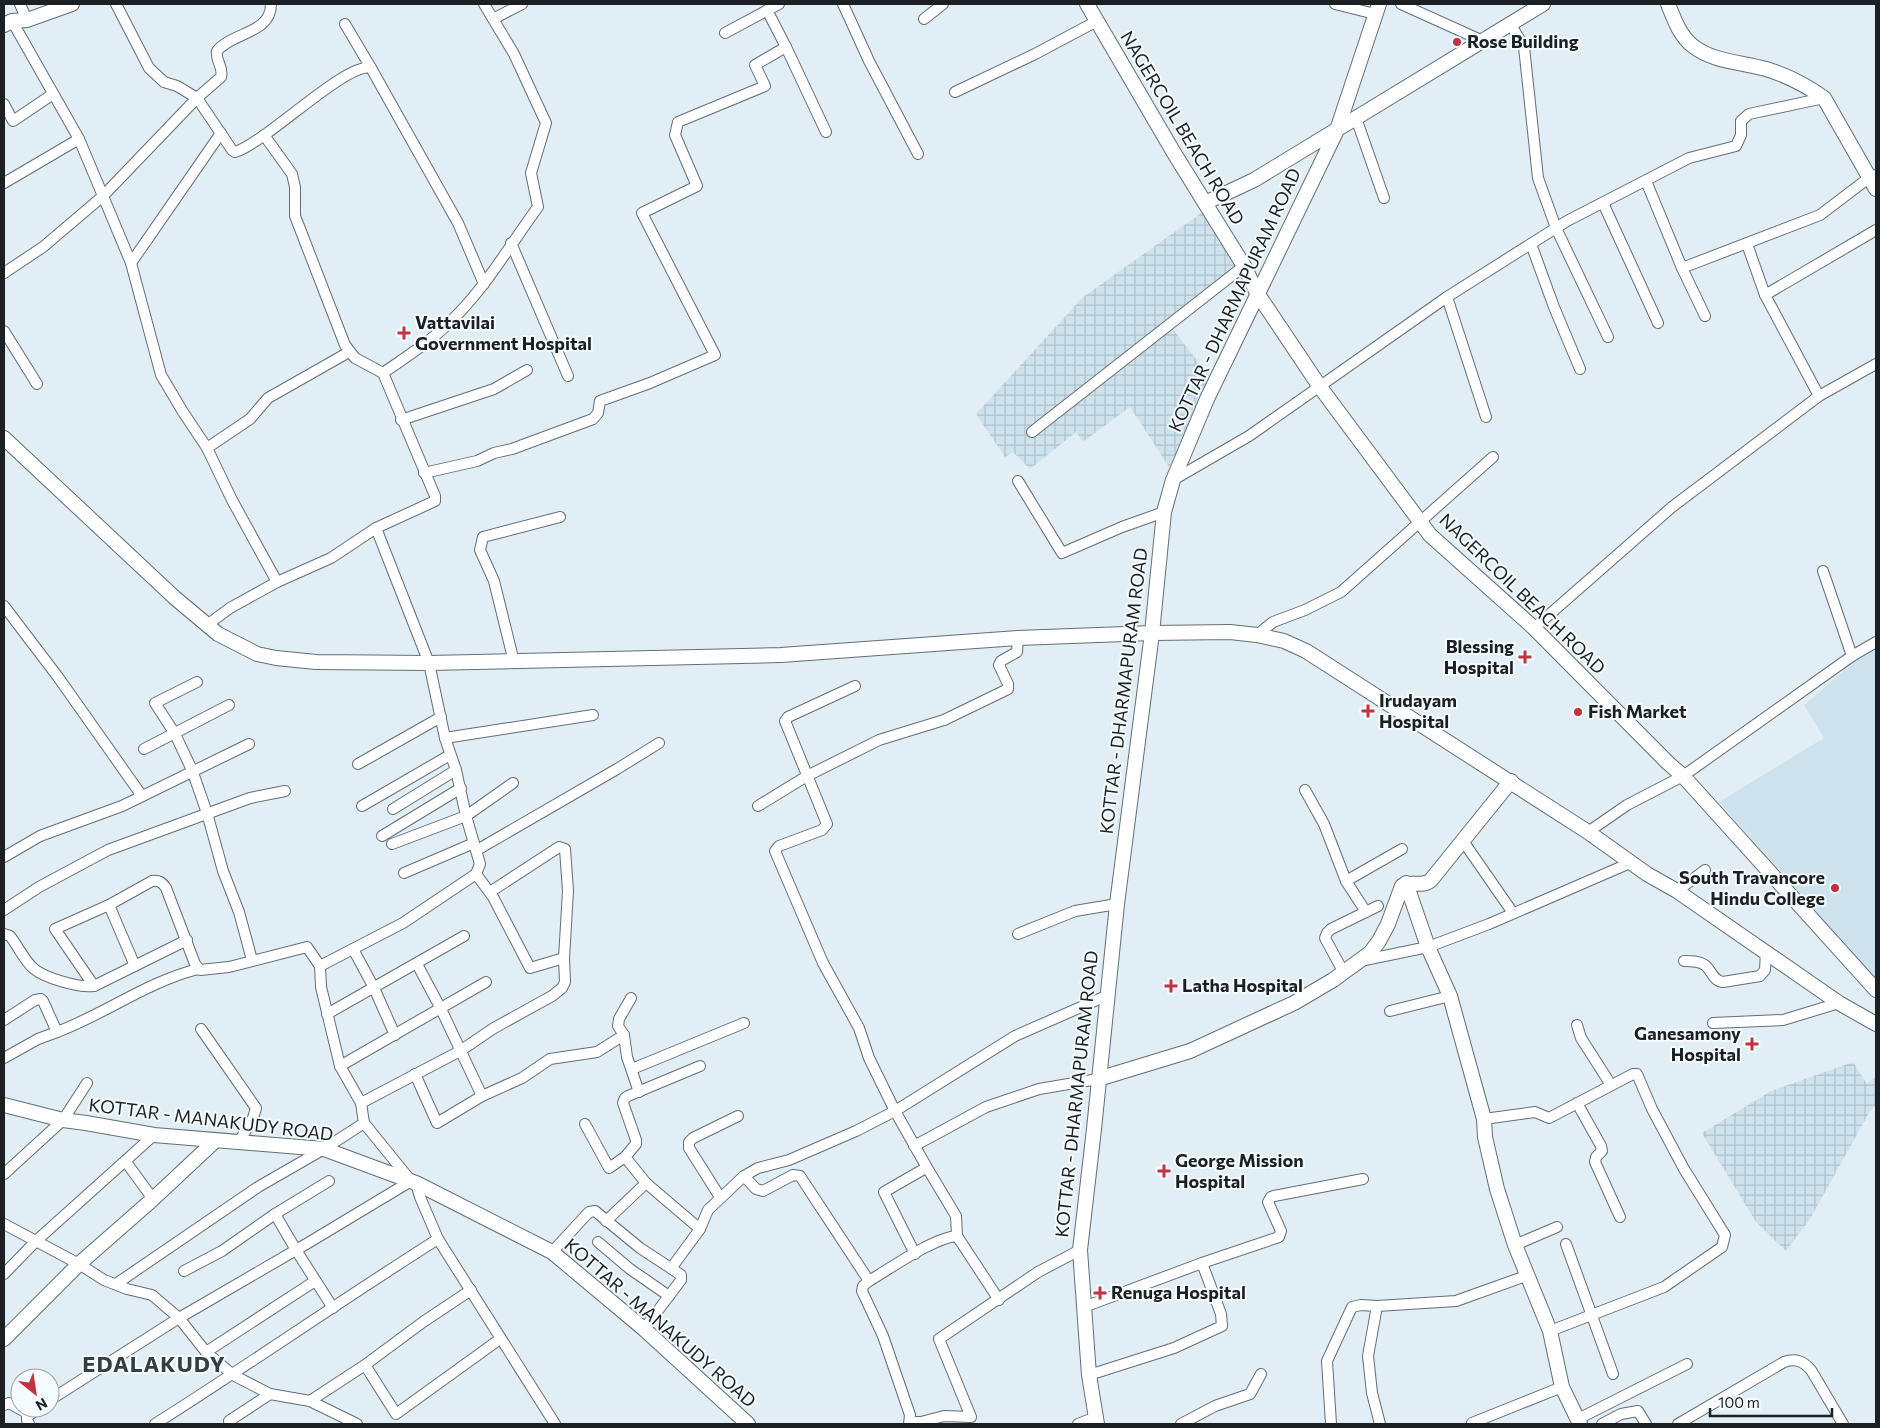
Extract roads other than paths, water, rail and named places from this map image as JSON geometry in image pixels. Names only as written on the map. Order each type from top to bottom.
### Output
[{"type":"street","points":[[20,4],[27,20]]},
{"type":"street","points":[[72,4],[27,20],[8,23],[53,94],[78,139],[103,196],[130,263],[161,375],[207,448],[232,500],[277,582]]},
{"type":"street","points":[[116,4],[149,68],[164,82],[177,86],[197,98],[235,152],[264,135],[317,95],[362,69],[366,67],[371,68]]},
{"type":"street","points":[[4,273],[43,248],[103,196],[197,98],[221,77],[222,70],[216,55],[219,48],[261,26],[271,12],[271,4]]},
{"type":"street","points":[[382,373],[422,346],[458,314],[484,284],[538,207],[531,173],[546,123],[514,54],[484,4]]},
{"type":"street","points":[[493,19],[522,4]]},
{"type":"street","points":[[725,33],[779,4]]},
{"type":"street","points":[[842,4],[869,62],[918,154]]},
{"type":"street","points":[[924,19],[943,4]]},
{"type":"street","name":"NAGERCOIL BEACH ROAD","points":[[1087,4],[1204,203],[1244,266],[1257,293],[1320,387],[1430,535],[1534,628],[1661,756],[1684,776],[1876,990]]},
{"type":"street","points":[[1335,4],[1377,9]]},
{"type":"street","points":[[1401,4],[1483,41]]},
{"type":"street","points":[[1204,203],[1254,180],[1511,24],[1524,10],[1543,4]]},
{"type":"street","points":[[1668,4],[1677,25],[1694,47],[1714,58],[1768,69],[1810,88],[1824,98],[1874,180],[1820,215],[1682,268]]},
{"type":"street","name":"KOTTAR - DHARMAPURAM ROAD","points":[[1097,1421],[1089,1375],[1080,1250],[1094,1129],[1106,996],[1152,633],[1164,512],[1173,480],[1206,399],[1337,130],[1377,9]]},
{"type":"street","points":[[767,10],[826,132]]},
{"type":"street","points":[[955,92],[1035,54],[1097,21]]},
{"type":"street","points":[[345,24],[458,223],[484,284]]},
{"type":"street","points":[[1511,24],[1524,47],[1538,178],[1556,228],[1608,337]]},
{"type":"street","points":[[424,473],[477,461],[494,453],[512,449],[593,419],[598,413],[600,401],[650,383],[715,355],[642,213],[697,186],[675,135],[678,122],[765,86],[755,65],[786,47]]},
{"type":"street","points":[[4,104],[8,124],[53,94]]},
{"type":"street","points":[[1173,480],[1249,436],[1447,297],[1556,228],[1689,158],[1736,146],[1740,135],[1741,121],[1749,114],[1824,98]]},
{"type":"street","points":[[1356,118],[1384,198]]},
{"type":"street","points":[[130,263],[221,133]]},
{"type":"street","points":[[207,625],[230,608],[277,582],[331,558],[376,528],[435,501],[435,496],[382,373],[355,358],[343,341],[295,216],[295,187],[292,174],[264,135]]},
{"type":"street","points":[[4,183],[78,139]]},
{"type":"street","points":[[1646,181],[1682,268],[1705,316]]},
{"type":"street","points":[[1603,203],[1658,323]]},
{"type":"street","points":[[1765,295],[1876,230]]},
{"type":"street","points":[[511,243],[568,376]]},
{"type":"street","points":[[1531,244],[1554,307],[1580,369]]},
{"type":"street","points":[[1747,244],[1765,295],[1819,396]]},
{"type":"street","points":[[1032,432],[1244,266]]},
{"type":"street","points":[[1447,297],[1486,417]]},
{"type":"street","points":[[4,331],[38,384]]},
{"type":"street","points":[[207,448],[250,420],[268,398],[349,352]]},
{"type":"street","points":[[1534,628],[1672,506],[1819,396],[1876,364]]},
{"type":"street","points":[[401,420],[494,389],[527,370]]},
{"type":"street","points":[[4,438],[175,598],[218,634],[242,648],[257,654],[276,658],[316,662],[429,663],[781,655],[1018,638],[1152,633],[1230,632],[1284,641],[1306,651],[1511,782],[1588,832],[1630,863],[1677,891],[1839,1003],[1876,1024]]},
{"type":"street","points":[[1257,635],[1272,622],[1305,610],[1341,592],[1493,457]]},
{"type":"street","points":[[1018,481],[1062,553],[1122,527],[1164,512]]},
{"type":"street","points":[[514,662],[494,581],[480,550],[483,537],[560,517]]},
{"type":"street","points":[[320,966],[403,923],[476,874],[480,864],[466,816],[456,770],[445,738],[429,663],[376,528]]},
{"type":"street","points":[[1823,571],[1852,656]]},
{"type":"street","points":[[4,606],[64,685],[142,796]]},
{"type":"street","points":[[758,806],[807,776],[879,740],[944,720],[1008,689],[1008,684],[999,664],[1017,652],[1018,638]]},
{"type":"street","points":[[1588,832],[1627,805],[1684,776],[1852,656],[1876,642]]},
{"type":"street","points":[[197,682],[155,703],[175,734],[192,770],[207,813],[223,871],[239,912],[252,960]]},
{"type":"street","points":[[854,686],[788,717],[785,721],[827,821],[822,830],[779,846],[775,851],[823,963],[859,1028],[869,1058],[914,1146],[926,1162],[926,1166],[956,1216],[957,1236],[999,1300]]},
{"type":"street","points":[[144,749],[230,706]]},
{"type":"street","points":[[445,738],[593,715]]},
{"type":"street","points":[[358,764],[441,717]]},
{"type":"street","points":[[404,873],[475,847],[617,769],[659,743]]},
{"type":"street","points":[[4,857],[40,836],[122,806],[192,770],[249,744]]},
{"type":"street","points":[[362,806],[450,755]]},
{"type":"street","points":[[393,809],[456,770]]},
{"type":"street","points":[[914,1146],[986,1107],[1039,1089],[1098,1079],[1190,1051],[1294,1003],[1344,973],[1370,954],[1379,942],[1402,886],[1406,883],[1427,884],[1511,782]]},
{"type":"street","points":[[392,844],[466,816],[513,783]]},
{"type":"street","points":[[382,836],[461,788]]},
{"type":"street","points":[[1305,790],[1324,824],[1346,881],[1366,912]]},
{"type":"street","points":[[4,910],[39,887],[108,850],[250,798],[285,791]]},
{"type":"street","points":[[1463,841],[1513,913]]},
{"type":"street","points":[[361,1103],[460,1051],[494,1028],[552,996],[562,988],[564,982],[568,891],[566,851],[564,847],[559,847],[490,892]]},
{"type":"street","points":[[1346,881],[1402,849]]},
{"type":"street","points":[[1359,961],[1428,948],[1489,924],[1630,863]]},
{"type":"street","points":[[1677,891],[1705,870]]},
{"type":"street","points":[[476,874],[490,892],[530,968],[564,958]]},
{"type":"street","points":[[94,986],[55,928],[109,906],[152,881],[160,882],[166,888],[198,969]]},
{"type":"street","points":[[1406,883],[1428,948],[1450,996],[1484,1119],[1485,1137],[1498,1189],[1526,1276],[1550,1331],[1562,1387],[1579,1422],[1688,1364]]},
{"type":"street","points":[[1018,934],[1075,911],[1117,904]]},
{"type":"street","points":[[109,906],[135,966]]},
{"type":"street","points":[[1344,973],[1325,936],[1330,929],[1378,906]]},
{"type":"street","points":[[4,934],[10,936],[34,969],[62,981],[86,987],[94,986],[187,940]]},
{"type":"street","points":[[327,1014],[464,936]]},
{"type":"street","points":[[4,1058],[38,1039],[70,1027],[139,992],[182,973],[198,969],[202,971],[229,967],[306,947],[320,966],[321,987],[340,1066],[361,1103],[364,1123],[414,1182],[438,1240],[555,1424]]},
{"type":"street","points":[[353,949],[374,988],[395,1035]]},
{"type":"street","points":[[1684,960],[1703,964],[1717,981],[1724,982],[1760,976],[1765,970],[1766,951]]},
{"type":"street","points":[[417,964],[441,1009],[482,1096]]},
{"type":"street","points":[[340,1066],[486,982]]},
{"type":"street","points":[[672,1269],[700,1229],[708,1210],[744,1176],[758,1168],[789,1160],[856,1131],[895,1110],[1015,1036],[1106,996]]},
{"type":"street","points":[[1390,1012],[1450,996]]},
{"type":"street","points":[[630,998],[619,1019],[618,1026],[624,1035],[627,1057],[639,1092]]},
{"type":"street","points":[[4,1020],[35,1000],[40,999],[43,1001],[56,1032]]},
{"type":"street","points":[[1713,1023],[1783,1020],[1839,1003]]},
{"type":"street","points":[[632,1069],[744,1023]]},
{"type":"street","points":[[1577,1025],[1581,1038],[1611,1085]]},
{"type":"street","points":[[201,1029],[256,1108],[253,1118],[239,1142]]},
{"type":"street","points":[[415,1074],[437,1123],[482,1096],[522,1078],[550,1060],[597,1052],[624,1035]]},
{"type":"street","points":[[585,1124],[610,1168],[625,1157],[636,1144],[625,1098],[700,1066]]},
{"type":"street","points":[[1484,1119],[1535,1112],[1549,1118],[1611,1085],[1633,1074],[1637,1074],[1652,1109],[1684,1168],[1725,1235],[1722,1247],[1664,1287],[1550,1331]]},
{"type":"street","points":[[4,1174],[63,1120],[87,1084]]},
{"type":"street","points":[[1577,1104],[1602,1146],[1602,1151],[1596,1157],[1595,1162],[1620,1217]]},
{"type":"street","name":"KOTTAR - MANAKUDY ROAD","points":[[4,1105],[63,1120],[154,1135],[324,1149],[414,1182],[552,1252],[644,1329],[748,1424]]},
{"type":"street","points":[[720,1197],[690,1148],[689,1142],[693,1138],[738,1116]]},
{"type":"street","points":[[116,1284],[258,1187],[324,1149],[364,1123]]},
{"type":"street","points":[[4,1274],[36,1241],[154,1135]]},
{"type":"street","points":[[4,1339],[79,1264],[154,1199],[216,1141]]},
{"type":"street","points":[[625,1157],[646,1183],[700,1229]]},
{"type":"street","points":[[126,1162],[154,1199]]},
{"type":"street","points":[[914,1254],[884,1192],[921,1171],[926,1166]]},
{"type":"street","points":[[744,1176],[756,1189],[762,1191],[793,1175],[800,1176],[868,1280]]},
{"type":"street","points":[[1084,1308],[1280,1235],[1281,1231],[1268,1204],[1271,1197],[1363,1179]]},
{"type":"street","points":[[184,1271],[222,1251],[275,1214],[329,1181]]},
{"type":"street","points":[[60,1394],[179,1318],[414,1182]]},
{"type":"street","points":[[606,1221],[646,1183]]},
{"type":"street","points":[[552,1252],[589,1212],[595,1211],[640,1248],[679,1273],[682,1278],[644,1329]]},
{"type":"street","points":[[275,1214],[333,1308]]},
{"type":"street","points":[[4,1224],[79,1264],[104,1280],[152,1295],[179,1318],[206,1352],[233,1375],[270,1394],[310,1401],[356,1424]]},
{"type":"street","points":[[1515,1245],[1556,1227]]},
{"type":"street","points":[[957,1236],[948,1237],[914,1254],[868,1280],[863,1286],[862,1291],[884,1336],[910,1415],[909,1423],[944,1416],[971,1417],[939,1340],[1038,1272],[1080,1250]]},
{"type":"street","points":[[155,1424],[233,1375],[359,1289],[438,1240]]},
{"type":"street","points":[[598,1242],[630,1269],[669,1296]]},
{"type":"street","points":[[1566,1244],[1613,1374]]},
{"type":"street","points":[[1089,1375],[1174,1348],[1222,1326],[1220,1314],[1202,1263]]},
{"type":"street","points":[[1331,1424],[1327,1361],[1352,1307],[1456,1300],[1526,1276]]},
{"type":"street","points":[[206,1352],[315,1280]]},
{"type":"street","points":[[310,1401],[365,1365],[423,1322],[471,1290]]},
{"type":"street","points":[[1377,1306],[1368,1356],[1372,1392],[1380,1424]]},
{"type":"street","points":[[365,1365],[396,1414],[500,1339]]},
{"type":"street","points":[[1678,1424],[1784,1362],[1791,1360],[1804,1363],[1811,1370],[1844,1424]]},
{"type":"street","points":[[1181,1424],[1215,1406],[1250,1394],[1262,1374]]},
{"type":"street","points":[[1472,1423],[1562,1387]]},
{"type":"street","points":[[231,1424],[229,1421],[270,1394]]},
{"type":"street","points":[[1602,1424],[1620,1414],[1638,1411],[1646,1424]]},
{"type":"street","points":[[1078,1424],[1097,1421]]},
{"type":"place","name":"Rose Building","points":[[1457,42]]},
{"type":"place","name":"Vattavilai Government Hospital","points":[[404,333]]},
{"type":"place","name":"Blessing Hospital","points":[[1525,657]]},
{"type":"place","name":"Irudayam Hospital","points":[[1368,711]]},
{"type":"place","name":"Fish Market","points":[[1578,712]]},
{"type":"place","name":"South Travancore Hindu College","points":[[1835,888]]},
{"type":"place","name":"Latha Hospital","points":[[1171,986]]},
{"type":"place","name":"Ganesamony Hospital","points":[[1752,1044]]},
{"type":"place","name":"George Mission Hospital","points":[[1164,1171]]},
{"type":"place","name":"Renuga Hospital","points":[[1100,1293]]},
{"type":"district","name":"EDALAKUDY","points":[[154,1364]]}]
